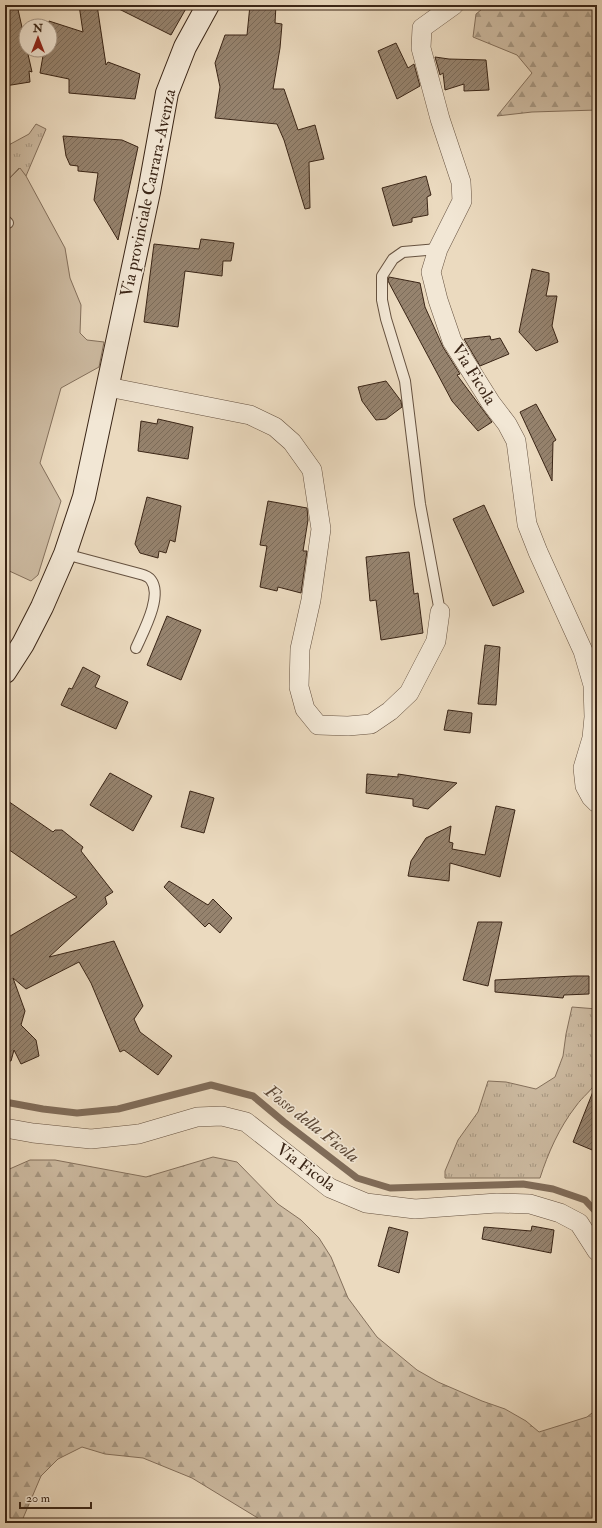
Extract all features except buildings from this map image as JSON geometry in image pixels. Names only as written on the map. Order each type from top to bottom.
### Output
[{"type":"main road","name":"Via provinciale Carrara-Avenza","points":[[5,672],[26,638],[42,607],[65,554],[84,497],[149,192],[167,93],[185,47],[208,5]]},
{"type":"street","name":"Via Ficola","points":[[454,5],[422,28],[422,55],[440,119],[461,182],[462,201],[438,249],[431,272],[438,300],[452,341],[491,403],[507,424],[516,441],[527,524],[538,552],[583,651],[593,685],[594,717],[593,747],[583,768],[585,786],[591,797],[597,803]]},
{"type":"street","points":[[108,387],[250,415],[275,427],[292,442],[312,470],[321,529],[311,600],[300,649],[299,687],[304,709],[318,725],[348,726],[371,724],[390,711],[409,693],[436,641],[440,612]]},
{"type":"street","name":"Via Ficola","points":[[5,1128],[32,1133],[91,1139],[139,1134],[197,1117],[222,1116],[246,1122],[330,1188],[366,1203],[415,1209],[497,1203],[530,1204],[560,1213],[579,1223],[597,1251]]},
{"type":"lane","points":[[438,249],[403,252],[393,260],[382,276],[382,300],[386,319],[405,381],[420,504],[440,612]]},
{"type":"lane","points":[[65,554],[140,574],[151,579],[155,590],[153,608],[136,648]]},
{"type":"green space","points":[[487,5],[597,5],[597,110],[532,112],[497,116],[532,73],[517,55],[473,37],[476,14]]},
{"type":"green space","points":[[36,124],[46,129],[26,176],[19,168],[5,183],[5,147],[29,134]]},
{"type":"green space","points":[[20,168],[26,176],[65,248],[70,278],[81,305],[80,333],[87,340],[104,342],[99,367],[61,388],[40,463],[61,501],[38,575],[31,581],[5,569],[5,183]]},
{"type":"green space","points":[[572,1007],[597,1009],[597,1080],[564,1123],[550,1150],[540,1178],[445,1178],[445,1171],[458,1140],[478,1112],[488,1081],[506,1082],[536,1089],[555,1077],[563,1056]]},
{"type":"green space","points":[[213,1157],[237,1162],[278,1204],[301,1220],[319,1238],[331,1257],[348,1298],[377,1337],[417,1370],[438,1382],[505,1409],[526,1421],[539,1432],[587,1417],[597,1409],[597,1523],[266,1523],[192,1478],[143,1458],[105,1454],[82,1447],[58,1459],[41,1476],[21,1523],[5,1523],[5,1171],[30,1160],[55,1160],[146,1177]]},
{"type":"waterway","name":"Fosso della Ficola","points":[[5,1102],[77,1113],[118,1109],[211,1085],[253,1096],[284,1122],[357,1178],[390,1188],[523,1184],[553,1189],[585,1200],[597,1213]]}]
